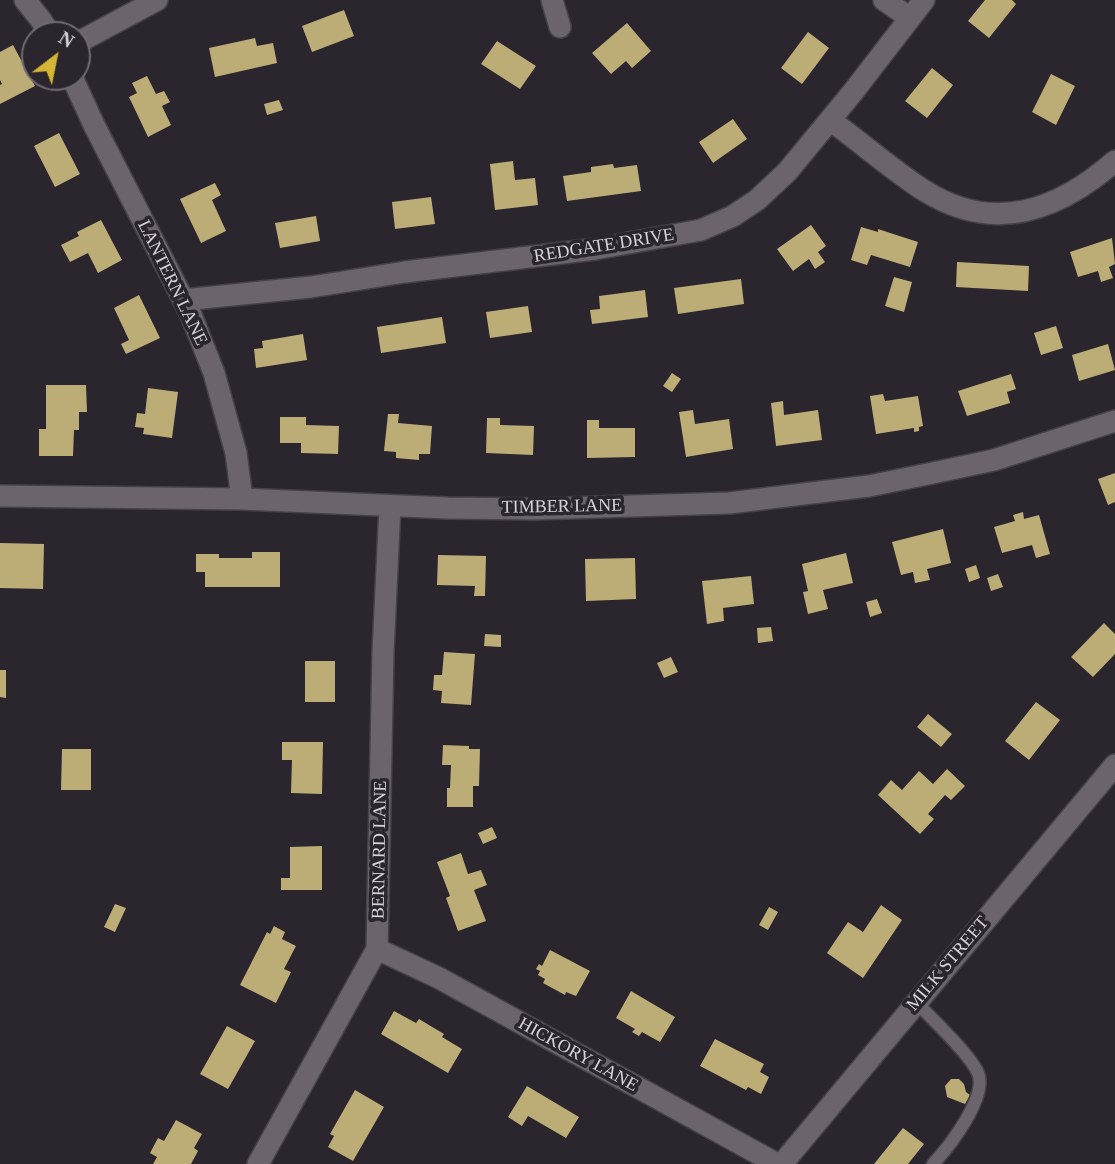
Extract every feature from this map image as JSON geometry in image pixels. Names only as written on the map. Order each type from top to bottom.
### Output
[{"type":"street","points":[[25,0],[42,21]]},
{"type":"street","points":[[91,35],[157,0]]},
{"type":"street","points":[[552,0],[560,27]]},
{"type":"street","points":[[884,0],[910,18]]},
{"type":"street","name":"REDGATE DRIVE","points":[[183,300],[311,287],[405,272],[595,249],[701,230],[733,216],[757,200],[787,172],[924,0]]},
{"type":"street","name":"LANTERN LANE","points":[[78,91],[183,300],[214,373],[224,418],[236,453],[242,499]]},
{"type":"street","points":[[830,120],[925,191],[959,207],[998,215],[1028,211],[1061,199],[1115,161]]},
{"type":"street","name":"TIMBER LANE","points":[[0,496],[242,499],[390,506],[547,509],[729,503],[869,486],[994,460],[1115,421]]},
{"type":"street","name":"BERNARD LANE","points":[[258,1164],[377,949],[383,652],[390,506]]},
{"type":"street","name":"MILK STREET","points":[[782,1164],[1115,765]]},
{"type":"street","name":"HICKORY LANE","points":[[377,949],[439,978],[777,1164]]},
{"type":"lane","points":[[916,1002],[958,1046],[978,1072],[980,1087],[976,1101],[933,1164]]},
{"type":"building","points":[[985,0],[1012,0],[1016,4],[989,38],[968,21]]},
{"type":"building","points":[[344,10],[354,36],[312,52],[302,26]]},
{"type":"building","points":[[627,23],[651,51],[632,68],[626,61],[611,74],[592,53]]},
{"type":"building","points":[[808,32],[829,48],[802,84],[781,68]]},
{"type":"building","points":[[255,38],[257,46],[273,43],[277,63],[215,77],[209,48]]},
{"type":"building","points":[[497,41],[536,66],[520,89],[481,64]]},
{"type":"building","points":[[13,45],[21,60],[21,91],[25,91],[0,104],[2,84],[0,52]]},
{"type":"building","points":[[932,68],[953,85],[927,118],[905,101]]},
{"type":"building","points":[[1051,74],[1075,86],[1056,125],[1032,112]]},
{"type":"building","points":[[147,76],[156,94],[164,91],[170,102],[162,106],[171,125],[148,137],[129,97],[137,93],[132,83]]},
{"type":"building","points":[[279,100],[283,110],[267,115],[264,104]]},
{"type":"building","points":[[733,119],[747,139],[713,163],[699,142]]},
{"type":"building","points":[[59,133],[80,174],[55,187],[34,146]]},
{"type":"building","points":[[513,161],[515,180],[535,178],[538,205],[495,210],[490,164]]},
{"type":"building","points":[[613,164],[614,168],[637,165],[641,191],[567,201],[563,176],[591,172],[591,167]]},
{"type":"building","points":[[215,183],[221,195],[212,200],[226,231],[201,243],[180,199]]},
{"type":"building","points":[[431,197],[435,224],[395,229],[392,202]]},
{"type":"building","points":[[316,216],[320,241],[280,248],[275,223]]},
{"type":"building","points":[[101,220],[122,260],[98,273],[88,253],[70,262],[61,245],[79,236],[77,232]]},
{"type":"building","points":[[811,225],[826,246],[818,252],[825,262],[815,269],[809,259],[793,271],[777,249]]},
{"type":"building","points":[[861,227],[878,232],[878,229],[918,242],[910,267],[871,255],[867,265],[851,260]]},
{"type":"building","points":[[1112,238],[1115,264],[1109,267],[1113,278],[1101,282],[1098,271],[1078,277],[1070,252]]},
{"type":"building","points":[[957,262],[1029,266],[1028,291],[956,287]]},
{"type":"building","points":[[894,277],[912,282],[904,312],[885,306]]},
{"type":"building","points":[[741,279],[744,304],[678,314],[674,288]]},
{"type":"building","points":[[645,290],[648,317],[592,324],[590,310],[600,309],[599,296]]},
{"type":"building","points":[[139,295],[160,338],[126,354],[121,344],[129,340],[114,308]]},
{"type":"building","points":[[528,306],[532,332],[490,338],[486,312]]},
{"type":"building","points":[[442,317],[446,343],[381,353],[377,327]]},
{"type":"building","points":[[1056,326],[1063,348],[1041,355],[1034,333]]},
{"type":"building","points":[[303,334],[307,360],[256,368],[254,349],[263,348],[262,341]]},
{"type":"building","points":[[1108,344],[1115,370],[1079,381],[1072,355]]},
{"type":"building","points":[[672,373],[681,379],[672,392],[663,386]]},
{"type":"building","points":[[1011,374],[1016,389],[1007,392],[1010,403],[967,416],[958,391]]},
{"type":"building","points":[[46,385],[86,385],[87,412],[79,412],[79,430],[74,430],[73,456],[39,456],[39,429],[46,429]]},
{"type":"building","points":[[148,388],[178,392],[172,438],[143,434],[144,428],[135,427],[137,413],[145,414]]},
{"type":"building","points":[[883,394],[885,401],[918,396],[923,426],[919,427],[919,431],[914,432],[914,428],[876,434],[870,396]]},
{"type":"building","points":[[783,401],[784,415],[818,410],[822,440],[776,446],[771,403]]},
{"type":"building","points":[[693,410],[695,424],[729,419],[733,449],[686,457],[679,412]]},
{"type":"building","points":[[388,414],[399,414],[398,423],[432,426],[430,454],[419,454],[419,460],[396,458],[396,452],[384,451]]},
{"type":"building","points":[[280,417],[306,417],[306,425],[339,426],[338,454],[301,453],[301,443],[280,443]]},
{"type":"building","points":[[487,418],[500,418],[500,425],[534,426],[533,455],[486,453]]},
{"type":"building","points":[[587,420],[599,420],[599,428],[635,428],[635,457],[587,458]]},
{"type":"building","points":[[1115,473],[1115,502],[1108,505],[1098,479]]},
{"type":"building","points":[[1023,512],[1024,519],[1039,515],[1050,554],[1036,558],[1032,545],[1002,553],[994,527],[1015,521],[1013,515]]},
{"type":"building","points":[[943,529],[951,563],[927,569],[930,580],[915,583],[913,572],[901,575],[892,542]]},
{"type":"building","points":[[0,543],[44,544],[43,589],[0,588]]},
{"type":"building","points":[[252,552],[280,552],[280,587],[205,587],[205,572],[196,572],[196,554],[219,554],[219,558],[252,558]]},
{"type":"building","points":[[846,553],[853,583],[823,590],[828,609],[808,614],[803,592],[808,591],[802,564]]},
{"type":"building","points":[[438,555],[486,556],[485,596],[474,596],[475,586],[437,585]]},
{"type":"building","points":[[635,558],[636,599],[586,601],[585,559]]},
{"type":"building","points":[[976,565],[980,578],[969,582],[965,569]]},
{"type":"building","points":[[998,574],[1003,587],[991,591],[987,578]]},
{"type":"building","points":[[751,576],[754,604],[723,608],[724,621],[707,624],[702,581]]},
{"type":"building","points":[[877,599],[882,613],[870,617],[866,602]]},
{"type":"building","points":[[1104,623],[1115,634],[1115,654],[1093,677],[1071,657]]},
{"type":"building","points":[[771,627],[773,641],[758,643],[757,628]]},
{"type":"building","points":[[485,634],[501,635],[501,647],[484,646]]},
{"type":"building","points":[[444,652],[475,654],[471,705],[441,703],[442,691],[433,690],[434,675],[442,675]]},
{"type":"building","points":[[671,657],[678,672],[664,678],[657,663]]},
{"type":"building","points":[[305,661],[335,661],[335,702],[305,702]]},
{"type":"building","points":[[0,670],[6,670],[6,698],[0,697]]},
{"type":"building","points":[[1036,702],[1060,720],[1029,760],[1005,741]]},
{"type":"building","points":[[928,714],[952,734],[941,747],[917,727]]},
{"type":"building","points":[[282,742],[323,742],[322,794],[291,793],[292,760],[282,760]]},
{"type":"building","points":[[443,745],[480,749],[479,786],[473,786],[473,807],[447,807],[451,765],[442,765]]},
{"type":"building","points":[[62,749],[91,749],[91,790],[61,790]]},
{"type":"building","points":[[947,769],[965,786],[951,800],[945,795],[928,814],[934,819],[920,834],[878,795],[891,780],[902,790],[919,771],[933,784]]},
{"type":"building","points":[[492,827],[497,838],[483,844],[478,833]]},
{"type":"building","points":[[322,846],[322,890],[281,890],[281,878],[290,878],[290,847]]},
{"type":"building","points":[[461,853],[468,874],[481,870],[487,885],[474,890],[486,921],[458,931],[446,898],[450,896],[437,862]]},
{"type":"building","points":[[115,904],[126,908],[115,932],[104,927]]},
{"type":"building","points":[[881,905],[902,920],[863,978],[827,953],[848,922],[863,932]]},
{"type":"building","points":[[769,907],[778,912],[768,930],[759,925]]},
{"type":"building","points":[[274,926],[285,932],[282,939],[296,946],[284,969],[291,972],[276,1003],[240,985],[267,932],[270,934]]},
{"type":"building","points":[[550,950],[590,971],[576,996],[566,992],[565,995],[543,983],[545,979],[538,975],[540,971],[536,969],[539,964],[542,966]]},
{"type":"building","points":[[631,991],[675,1017],[660,1042],[642,1032],[639,1036],[632,1032],[635,1029],[616,1018]]},
{"type":"building","points":[[394,1011],[416,1023],[419,1019],[462,1049],[448,1073],[381,1034]]},
{"type":"building","points":[[227,1026],[255,1041],[228,1089],[200,1074]]},
{"type":"building","points":[[715,1039],[764,1064],[760,1072],[769,1077],[761,1094],[748,1087],[746,1090],[700,1066]]},
{"type":"building","points":[[951,1079],[959,1079],[964,1084],[970,1095],[965,1104],[947,1097],[945,1086]]},
{"type":"building","points":[[527,1086],[579,1117],[566,1138],[528,1116],[522,1126],[508,1117]]},
{"type":"building","points":[[355,1090],[384,1107],[353,1161],[328,1147],[334,1136],[330,1134]]},
{"type":"building","points":[[176,1120],[202,1134],[194,1148],[198,1151],[191,1164],[153,1164],[157,1157],[150,1153],[158,1138],[164,1141]]},
{"type":"building","points":[[903,1128],[924,1144],[908,1164],[874,1164]]}]
